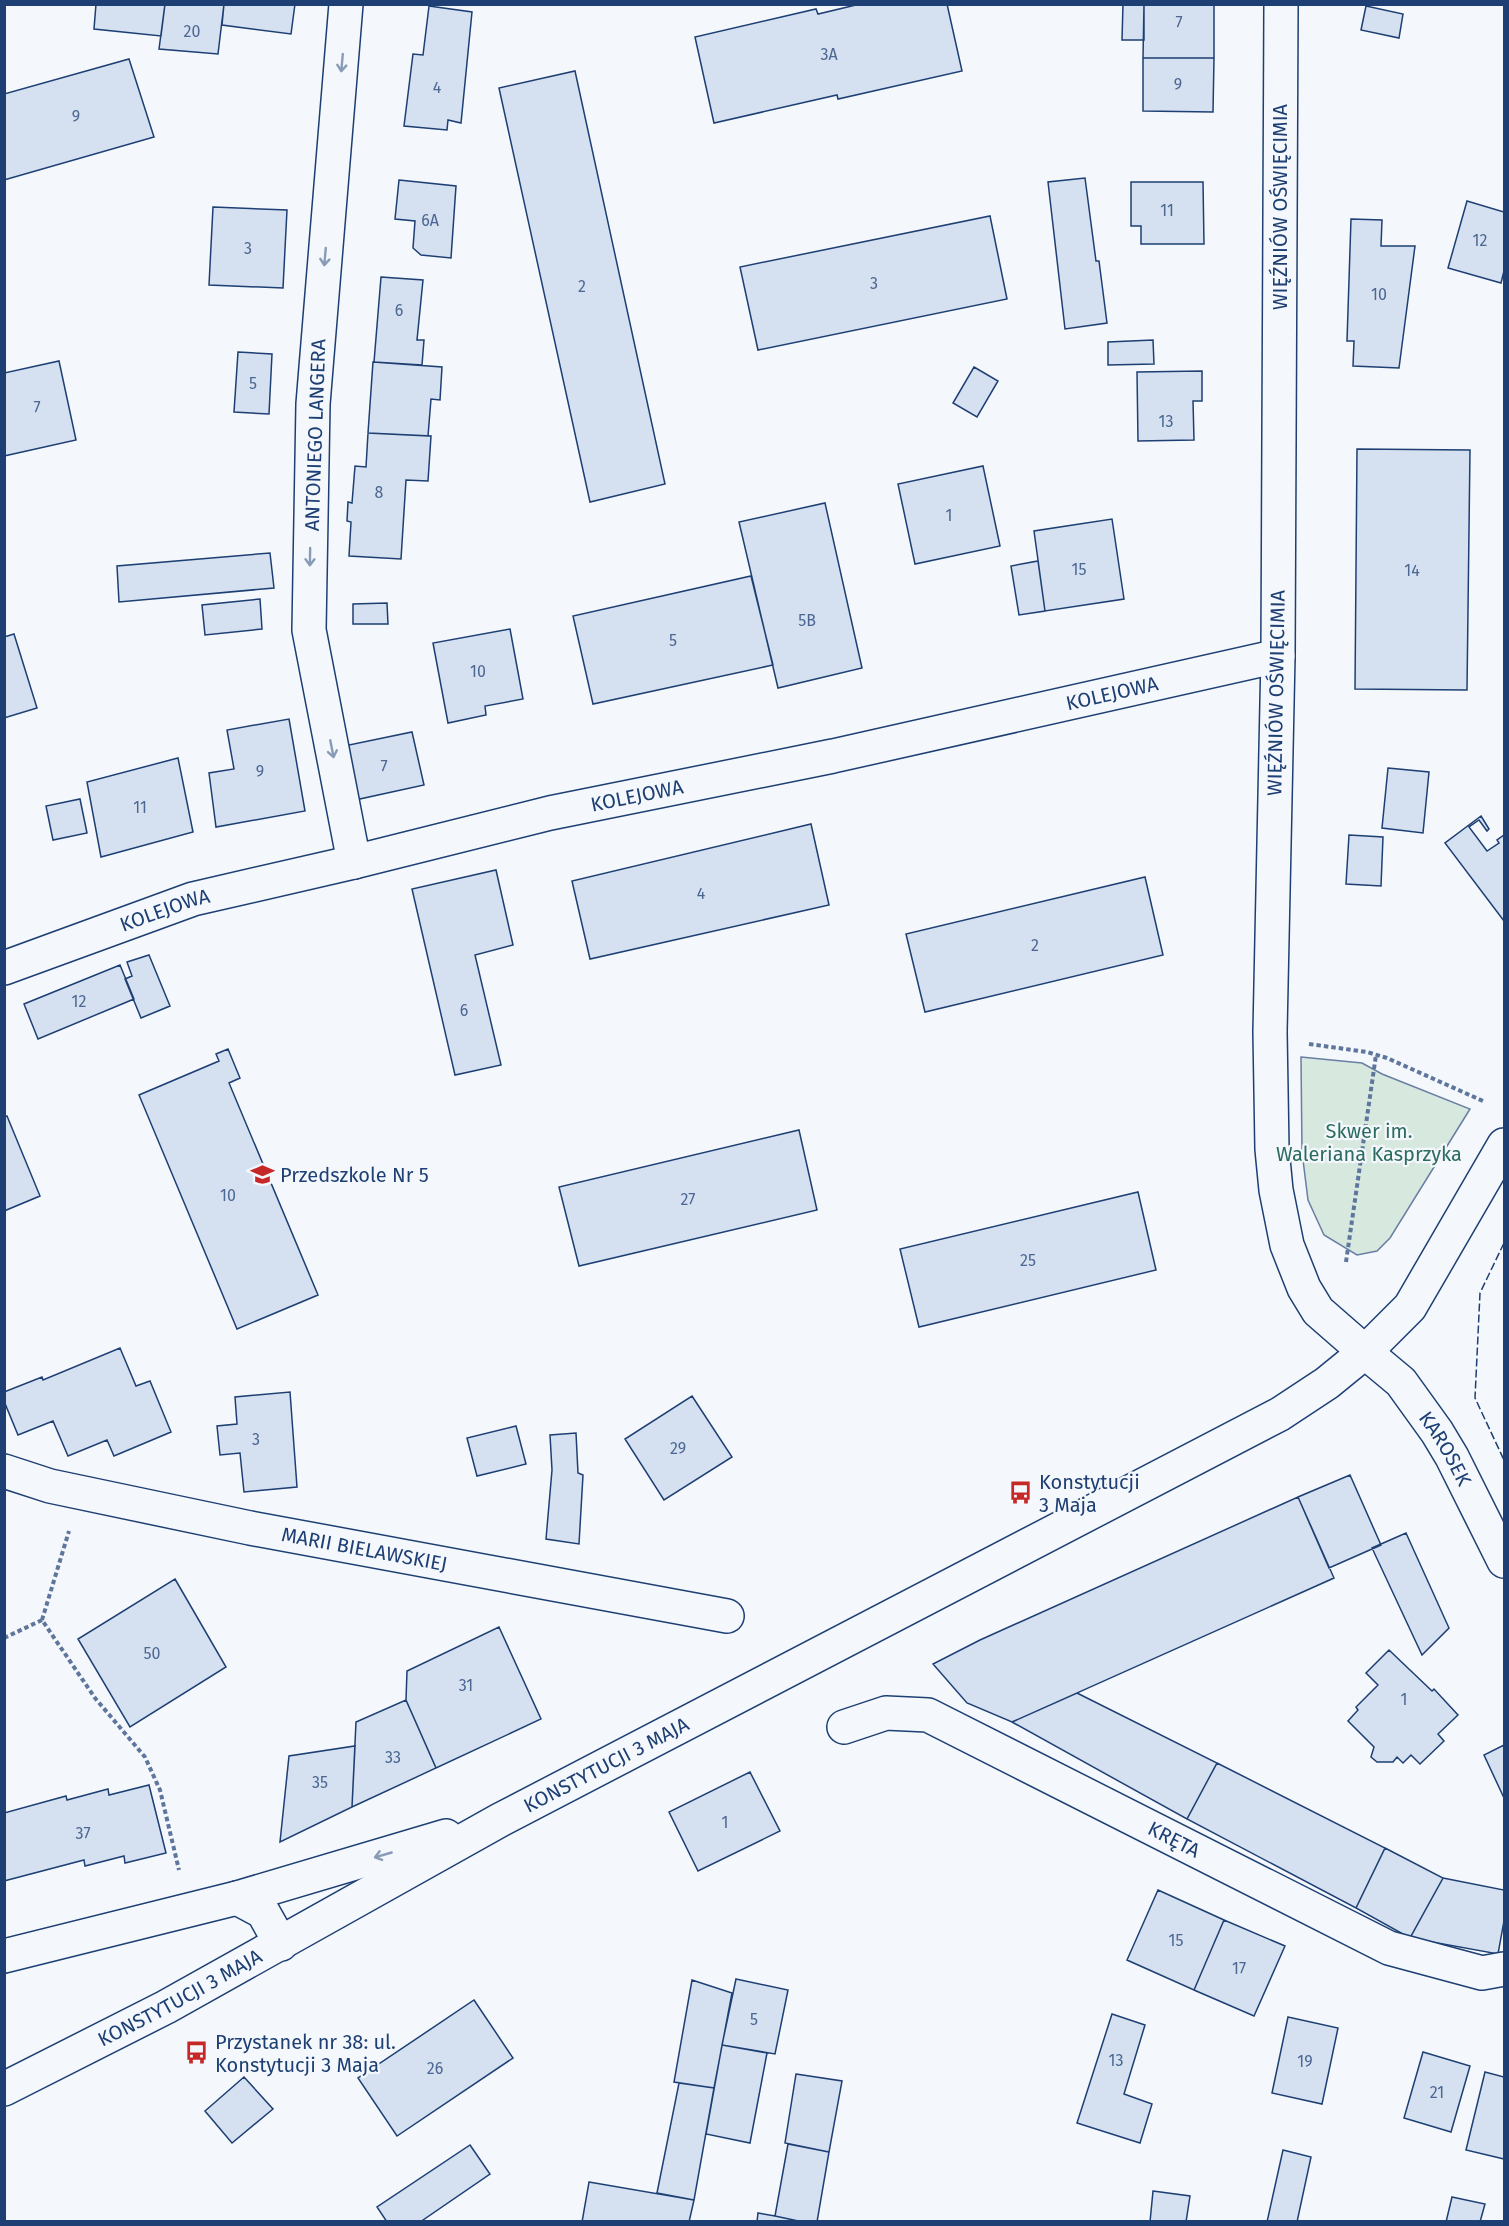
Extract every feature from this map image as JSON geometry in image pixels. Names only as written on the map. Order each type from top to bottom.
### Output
[{"type":"street","name":"ANTONIEGO LANGERA","points":[[346,4],[313,404],[309,630],[354,862]]},
{"type":"street","name":"WIĘŹNIÓW OŚWIĘCIMIA","points":[[1281,4],[1278,656],[1270,1032],[1272,1149],[1276,1190],[1287,1245],[1304,1288],[1318,1311],[1365,1352]]},
{"type":"street","name":"KOLEJOWA","points":[[4,968],[193,898],[354,862],[550,813],[833,756],[1278,656]]},
{"type":"street","name":"KONSTYTUCJI 3 MAJA","points":[[4,2089],[166,2007],[500,1820],[1280,1414],[1328,1383],[1365,1352],[1410,1307],[1504,1145]]},
{"type":"street","name":"KAROSEK","points":[[1365,1352],[1401,1382],[1437,1432],[1504,1561]]},
{"type":"street","name":"MARII BIELAWSKIEJ","points":[[4,1471],[50,1486],[250,1528],[727,1616]]},
{"type":"street","name":"KRĘTA","points":[[844,1727],[886,1713],[928,1715],[1389,1948],[1482,1973],[1504,1969]]},
{"type":"street","points":[[4,1956],[237,1898],[500,1820]]},
{"type":"street","points":[[237,1898],[263,1912],[281,1944]]},
{"type":"path","points":[[1328,1047],[1367,1052],[1387,1058],[1483,1101]]},
{"type":"path","points":[[1346,1262],[1376,1055]]},
{"type":"path","points":[[4,1638],[42,1620],[80,1492]]},
{"type":"path","points":[[42,1620],[95,1698],[145,1757],[160,1790],[180,1871]]},
{"type":"green space","name":"Skwer im. Waleriana Kasprzyka","points":[[1301,1057],[1362,1063],[1382,1074],[1470,1109],[1390,1238],[1377,1251],[1357,1255],[1324,1235],[1308,1200],[1302,1152]]},
{"type":"building","points":[[96,4],[165,4],[161,36],[94,29]]},
{"type":"building","points":[[165,4],[224,4],[218,54],[159,49]]},
{"type":"building","points":[[224,4],[295,4],[291,34],[222,25]]},
{"type":"building","points":[[860,4],[947,4],[962,71],[838,99],[837,95],[714,123],[695,37],[816,9],[818,14]]},
{"type":"building","points":[[1123,4],[1144,4],[1144,40],[1122,40]]},
{"type":"building","points":[[1144,4],[1214,4],[1214,58],[1143,58]]},
{"type":"building","points":[[429,6],[472,12],[461,123],[448,120],[447,130],[404,126],[413,54],[423,55]]},
{"type":"building","points":[[1366,6],[1403,14],[1399,38],[1361,30]]},
{"type":"building","points":[[1143,58],[1214,58],[1213,112],[1143,111]]},
{"type":"building","points":[[129,59],[154,137],[4,180],[4,94]]},
{"type":"building","points":[[575,71],[665,484],[590,502],[499,88]]},
{"type":"building","points":[[1085,178],[1107,323],[1065,329],[1048,182]]},
{"type":"building","points":[[399,180],[456,186],[451,258],[421,255],[413,248],[415,221],[395,219]]},
{"type":"building","points":[[1131,182],[1203,182],[1204,244],[1141,244],[1141,226],[1131,226]]},
{"type":"building","points":[[1467,201],[1504,212],[1504,271],[1501,283],[1448,268]]},
{"type":"building","points":[[213,207],[287,210],[283,288],[209,285]]},
{"type":"building","points":[[990,216],[1007,299],[758,350],[740,267]]},
{"type":"building","points":[[1351,219],[1382,220],[1381,246],[1415,246],[1399,368],[1353,366],[1354,341],[1347,341]]},
{"type":"building","points":[[381,277],[423,280],[417,340],[424,340],[422,365],[374,362]]},
{"type":"building","points":[[1153,340],[1154,364],[1108,365],[1108,342]]},
{"type":"building","points":[[238,352],[272,354],[269,414],[234,412]]},
{"type":"building","points":[[59,361],[76,440],[4,456],[4,373]]},
{"type":"building","points":[[373,362],[442,367],[440,400],[431,399],[428,436],[368,433]]},
{"type":"building","points":[[974,367],[998,381],[977,417],[953,403]]},
{"type":"building","points":[[1202,371],[1202,401],[1193,401],[1194,440],[1138,441],[1137,372]]},
{"type":"building","points":[[368,433],[431,436],[428,481],[406,480],[401,559],[349,556],[351,522],[347,521],[348,502],[352,503],[355,466],[366,467]]},
{"type":"building","points":[[1357,449],[1470,450],[1467,690],[1355,689]]},
{"type":"building","points":[[983,466],[1000,546],[915,564],[898,484]]},
{"type":"building","points":[[825,503],[862,668],[778,688],[739,522]]},
{"type":"building","points":[[1112,519],[1124,599],[1045,611],[1034,531]]},
{"type":"building","points":[[270,553],[274,588],[119,602],[117,566]]},
{"type":"building","points":[[1038,561],[1045,611],[1019,615],[1011,566]]},
{"type":"building","points":[[751,576],[773,665],[593,704],[573,616]]},
{"type":"building","points":[[260,599],[262,629],[205,635],[202,605]]},
{"type":"building","points":[[387,603],[388,624],[353,624],[353,604]]},
{"type":"building","points":[[510,629],[523,699],[485,706],[486,715],[448,723],[433,643]]},
{"type":"building","points":[[14,634],[37,708],[4,718],[4,637]]},
{"type":"building","points":[[289,719],[305,811],[216,827],[209,773],[234,769],[227,730]]},
{"type":"building","points":[[412,732],[424,785],[355,800],[344,746]]},
{"type":"building","points":[[178,758],[193,832],[101,857],[87,782]]},
{"type":"building","points":[[1388,768],[1429,772],[1423,833],[1382,828]]},
{"type":"building","points":[[80,799],[87,833],[53,840],[46,806]]},
{"type":"building","points":[[1481,816],[1489,829],[1487,831],[1479,820],[1469,827],[1487,851],[1499,843],[1497,840],[1504,835],[1504,921],[1445,843]]},
{"type":"building","points":[[811,824],[829,905],[590,959],[572,881]]},
{"type":"building","points":[[1349,835],[1383,837],[1381,886],[1346,884]]},
{"type":"building","points":[[496,870],[513,945],[475,955],[501,1065],[455,1075],[412,889]]},
{"type":"building","points":[[1145,877],[1163,955],[925,1012],[906,934]]},
{"type":"building","points":[[149,955],[170,1006],[141,1018],[125,979],[132,976],[127,962]]},
{"type":"building","points":[[120,965],[134,999],[38,1039],[24,1004]]},
{"type":"building","points":[[228,1049],[240,1078],[229,1083],[318,1295],[237,1329],[139,1095],[219,1061],[216,1054]]},
{"type":"building","points":[[7,1116],[40,1196],[4,1211],[4,1117]]},
{"type":"building","points":[[799,1130],[817,1210],[579,1266],[559,1187]]},
{"type":"building","points":[[1138,1192],[1156,1270],[919,1327],[900,1249]]},
{"type":"building","points":[[120,1348],[136,1386],[150,1381],[171,1432],[114,1456],[107,1440],[68,1456],[53,1421],[18,1435],[4,1401],[4,1392],[42,1377],[43,1380]]},
{"type":"building","points":[[290,1392],[297,1487],[244,1492],[240,1453],[220,1455],[217,1426],[237,1424],[235,1397]]},
{"type":"building","points":[[692,1396],[732,1457],[664,1500],[625,1439]]},
{"type":"building","points":[[516,1426],[526,1464],[477,1476],[467,1438]]},
{"type":"building","points":[[576,1433],[578,1473],[583,1475],[579,1544],[546,1539],[552,1470],[550,1435]]},
{"type":"building","points":[[1350,1475],[1381,1545],[1329,1568],[1298,1497]]},
{"type":"building","points":[[1298,1497],[1334,1578],[1012,1722],[967,1703],[933,1664],[980,1640]]},
{"type":"building","points":[[1406,1533],[1449,1628],[1422,1655],[1372,1548]]},
{"type":"building","points":[[175,1579],[226,1667],[130,1727],[78,1639]]},
{"type":"building","points":[[499,1627],[541,1719],[436,1768],[406,1700],[407,1671]]},
{"type":"building","points":[[1389,1650],[1432,1691],[1434,1689],[1458,1715],[1438,1734],[1444,1741],[1420,1764],[1411,1755],[1403,1763],[1397,1757],[1393,1762],[1377,1762],[1371,1757],[1374,1747],[1348,1721],[1358,1710],[1356,1707],[1378,1685],[1366,1673]]},
{"type":"building","points":[[1077,1693],[1217,1763],[1187,1819],[1012,1722]]},
{"type":"building","points":[[406,1700],[436,1768],[352,1807],[356,1722]]},
{"type":"building","points":[[1504,1745],[1504,1798],[1484,1755]]},
{"type":"building","points":[[355,1746],[352,1807],[280,1842],[289,1756]]},
{"type":"building","points":[[1217,1763],[1385,1848],[1356,1908],[1187,1819]]},
{"type":"building","points":[[750,1772],[780,1831],[698,1871],[669,1812]]},
{"type":"building","points":[[149,1785],[166,1853],[125,1863],[124,1856],[85,1866],[84,1860],[4,1881],[4,1813],[66,1796],[67,1800],[108,1789],[109,1795]]},
{"type":"building","points":[[1385,1848],[1443,1878],[1410,1938],[1356,1908]]},
{"type":"building","points":[[1443,1878],[1504,1890],[1504,1921],[1498,1954],[1410,1938]]},
{"type":"building","points":[[1158,1890],[1224,1920],[1194,1990],[1127,1960]]},
{"type":"building","points":[[1224,1920],[1285,1946],[1254,2016],[1194,1990]]},
{"type":"building","points":[[736,1979],[788,1990],[775,2054],[722,2045]]},
{"type":"building","points":[[692,1980],[732,1993],[714,2088],[674,2082]]},
{"type":"building","points":[[474,2000],[513,2058],[397,2136],[358,2078]]},
{"type":"building","points":[[1112,2014],[1145,2025],[1124,2094],[1152,2104],[1140,2143],[1077,2123]]},
{"type":"building","points":[[1288,2017],[1338,2028],[1322,2104],[1272,2093]]},
{"type":"building","points":[[722,2045],[767,2053],[750,2143],[706,2134]]},
{"type":"building","points":[[1423,2052],[1470,2066],[1451,2132],[1404,2118]]},
{"type":"building","points":[[1485,2072],[1504,2077],[1504,2159],[1466,2150]]},
{"type":"building","points":[[796,2074],[842,2081],[829,2152],[785,2143]]},
{"type":"building","points":[[244,2077],[273,2109],[232,2143],[205,2111]]},
{"type":"building","points":[[679,2083],[714,2088],[694,2200],[657,2193]]},
{"type":"building","points":[[788,2144],[829,2152],[817,2222],[803,2222],[775,2216]]},
{"type":"building","points":[[470,2145],[490,2174],[420,2222],[387,2222],[377,2207]]},
{"type":"building","points":[[1283,2150],[1311,2157],[1297,2222],[1267,2222]]},
{"type":"building","points":[[589,2182],[694,2200],[689,2222],[582,2222]]},
{"type":"building","points":[[1153,2191],[1190,2196],[1186,2222],[1150,2222]]},
{"type":"building","points":[[1452,2197],[1485,2204],[1480,2222],[1446,2222]]},
{"type":"building","points":[[758,2213],[775,2216],[803,2222],[757,2222]]},
{"type":"fence","points":[[1504,1243],[1480,1293],[1475,1398],[1504,1460]]},
{"type":"place","name":"Przedszkole Nr 5","points":[[262,1175]]},
{"type":"place","name":"Konstytucji 3 Maja","points":[[1021,1493]]},
{"type":"place","name":"Przystanek nr 38: ul. Konstytucji 3 Maja","points":[[197,2053]]}]
